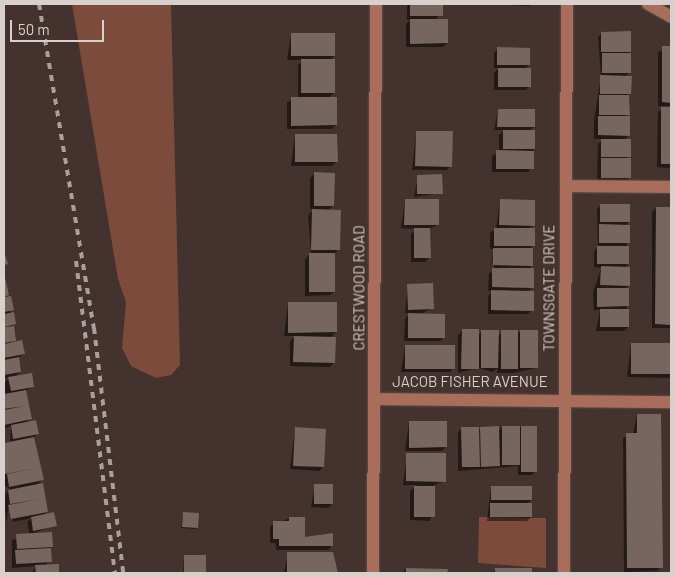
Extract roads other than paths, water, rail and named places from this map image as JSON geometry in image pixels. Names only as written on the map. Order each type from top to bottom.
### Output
[{"type":"street","name":"CRESTWOOD ROAD","points":[[373,573],[376,4]]},
{"type":"street","name":"TOWNSGATE DRIVE","points":[[564,573],[567,4]]},
{"type":"street","points":[[648,4],[671,17]]},
{"type":"street","points":[[566,186],[671,187]]},
{"type":"street","name":"JACOB FISHER AVENUE","points":[[375,399],[565,399],[671,402]]},
{"type":"railway","points":[[39,4],[94,328],[123,573]]},
{"type":"railway","points":[[76,261],[115,573]]}]
